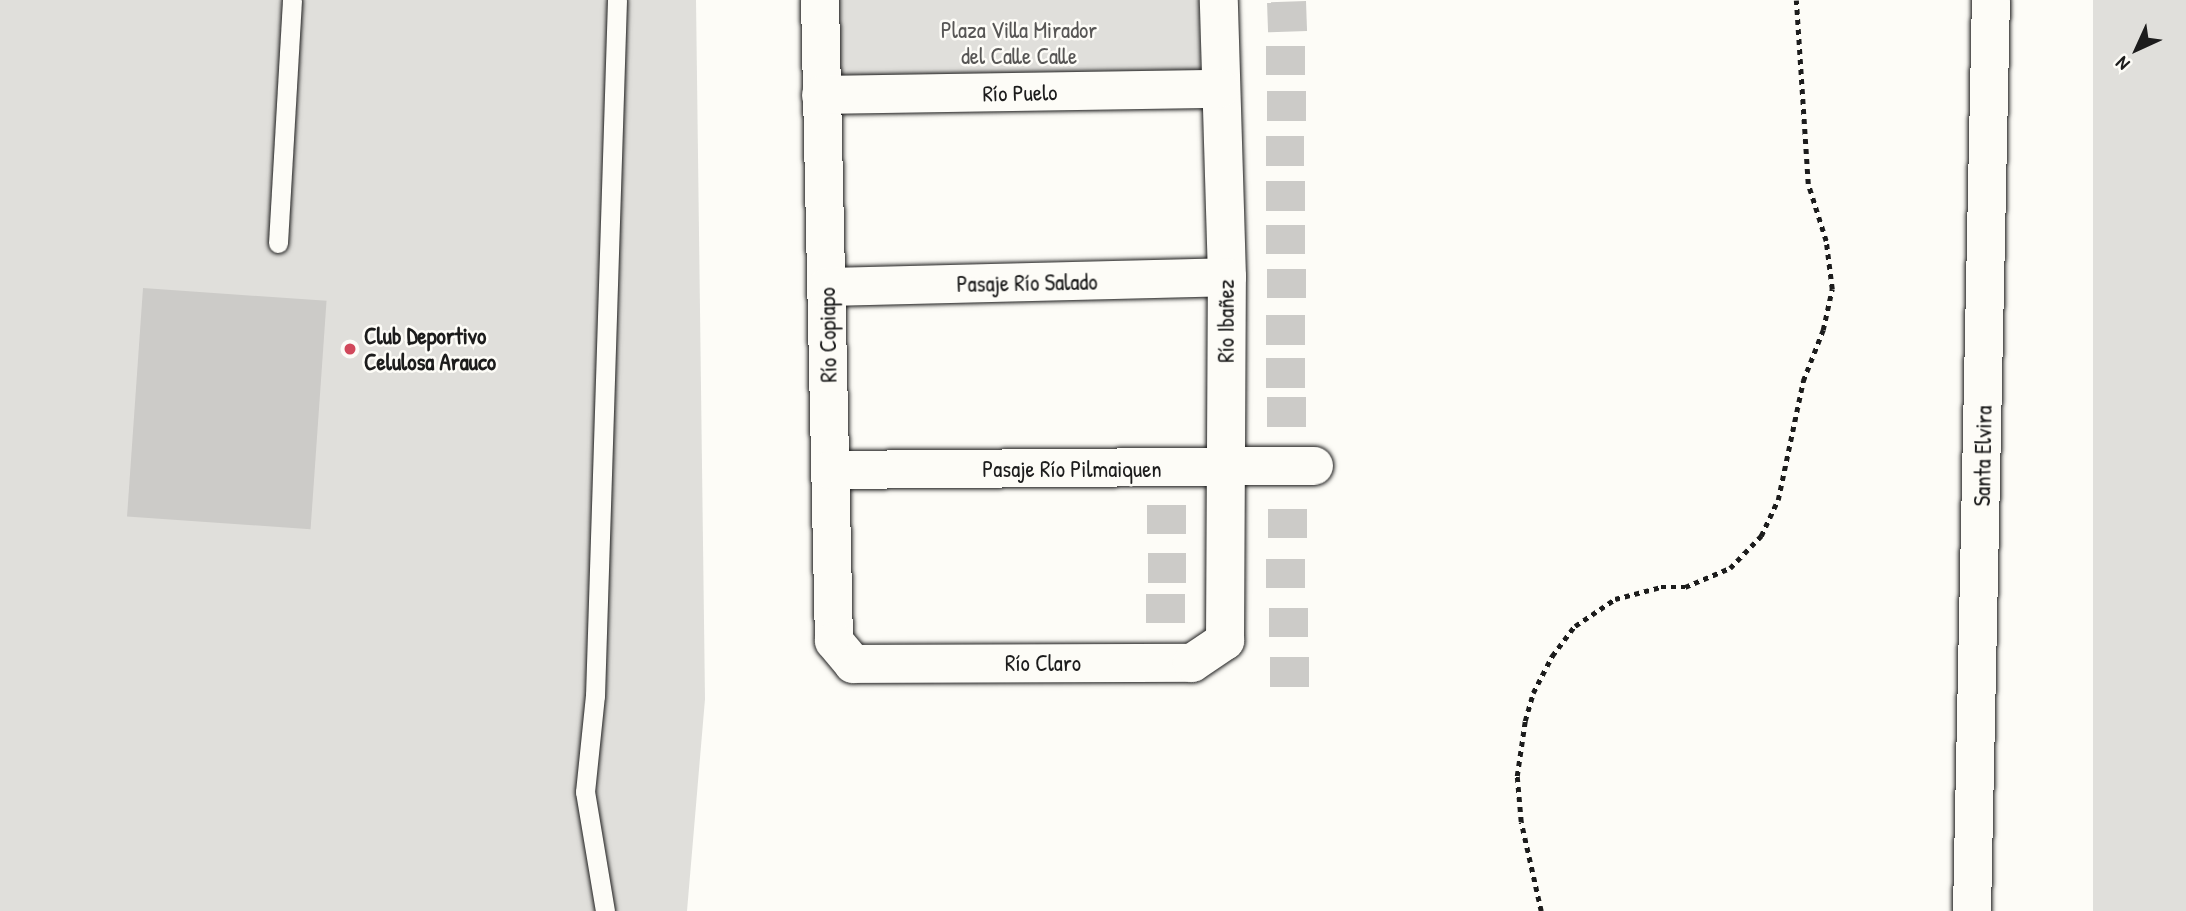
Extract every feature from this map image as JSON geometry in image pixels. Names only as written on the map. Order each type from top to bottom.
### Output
[{"type":"street","name":"Río Copiapo","points":[[820,0],[834,641],[853,664]]},
{"type":"street","name":"Río Ibañez","points":[[1219,0],[1227,277],[1225,641]]},
{"type":"street","name":"Santa Elvira","points":[[1972,911],[1991,0]]},
{"type":"street","name":"Río Puelo","points":[[821,95],[1220,89]]},
{"type":"street","name":"Pasaje Río Salado","points":[[827,287],[1227,277]]},
{"type":"street","name":"Pasaje Río Pilmaiquen","points":[[831,470],[1314,466]]},
{"type":"street","name":"Río Claro","points":[[853,664],[1192,663],[1225,641]]},
{"type":"lane","points":[[278,243],[292,0]]},
{"type":"lane","points":[[605,911],[585,792],[595,696],[617,0]]},
{"type":"path","points":[[1541,911],[1523,834],[1517,776],[1525,720],[1533,693],[1552,656],[1576,626],[1615,600],[1650,589],[1685,587],[1730,568],[1761,536],[1778,500],[1794,418],[1828,313],[1832,289],[1826,242],[1808,184],[1805,161],[1796,0]]},
{"type":"green space","name":"Club Deportivo Celulosa Arauco","points":[[0,0],[696,0],[705,699],[687,911],[0,911]]},
{"type":"green space","name":"Plaza Villa Mirador del Calle Calle","points":[[836,0],[1199,0],[1201,81],[856,86],[838,75]]},
{"type":"green space","points":[[2093,0],[2186,0],[2186,911],[2093,911]]},
{"type":"building","points":[[1306,1],[1307,31],[1268,32],[1267,2]]},
{"type":"building","points":[[1266,46],[1305,46],[1305,75],[1266,75]]},
{"type":"building","points":[[1267,91],[1306,91],[1306,121],[1267,121]]},
{"type":"building","points":[[1266,136],[1304,136],[1304,166],[1266,166]]},
{"type":"building","points":[[1266,181],[1305,181],[1305,211],[1266,211]]},
{"type":"building","points":[[1266,225],[1305,225],[1305,254],[1266,254]]},
{"type":"building","points":[[1267,269],[1306,269],[1306,298],[1267,298]]},
{"type":"building","points":[[143,288],[327,301],[311,529],[127,516]]},
{"type":"building","points":[[1266,315],[1305,315],[1305,345],[1266,345]]},
{"type":"building","points":[[1266,358],[1305,358],[1305,388],[1266,388]]},
{"type":"building","points":[[1267,397],[1306,397],[1306,427],[1267,427]]},
{"type":"building","points":[[1147,505],[1186,505],[1186,534],[1147,534]]},
{"type":"building","points":[[1268,509],[1307,509],[1307,538],[1268,538]]},
{"type":"building","points":[[1148,553],[1186,553],[1186,583],[1148,583]]},
{"type":"building","points":[[1266,559],[1305,559],[1305,588],[1266,588]]},
{"type":"building","points":[[1146,594],[1185,594],[1185,623],[1146,623]]},
{"type":"building","points":[[1269,608],[1308,608],[1308,637],[1269,637]]},
{"type":"building","points":[[1270,657],[1309,657],[1309,687],[1270,687]]},
{"type":"place","name":"Club Deportivo Celulosa Arauco","points":[[350,349]]}]
